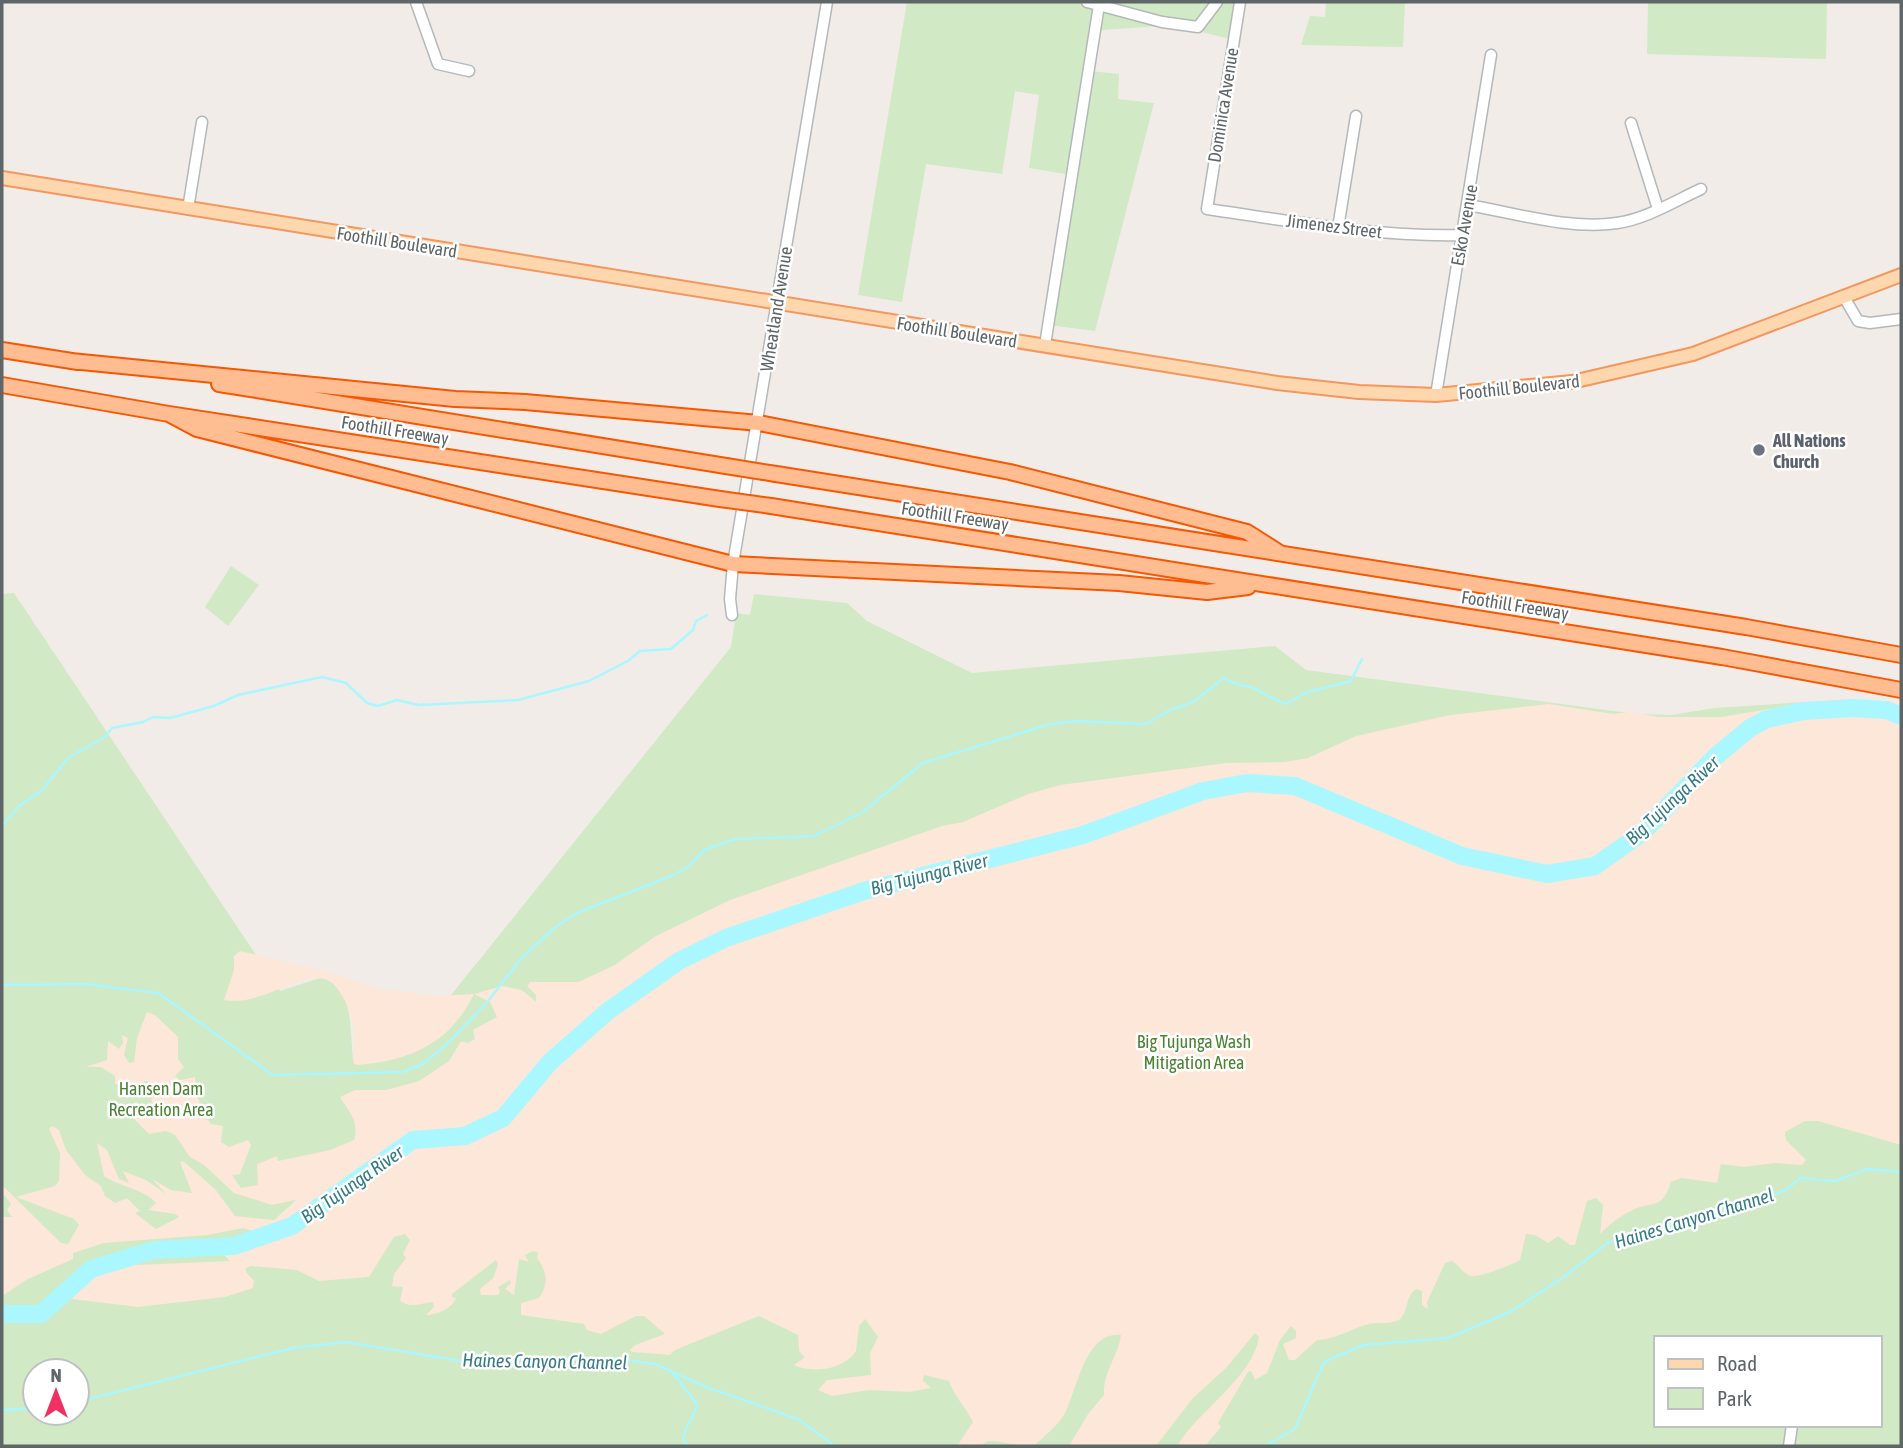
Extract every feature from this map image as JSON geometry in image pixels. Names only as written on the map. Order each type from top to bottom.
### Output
[{"type":"highway","name":"Foothill Freeway","points":[[2,349],[1804,637],[1901,655]]},
{"type":"highway","points":[[71,361],[455,399],[525,402],[759,424],[1010,472],[1247,532],[1280,553]]},
{"type":"highway","name":"Foothill Freeway","points":[[2,385],[169,414],[771,506],[1722,657],[1901,690]]},
{"type":"highway","points":[[169,414],[197,429],[733,564],[1119,583],[1207,592],[1266,585]]},
{"type":"main road","name":"Foothill Boulevard","points":[[2,178],[1277,383],[1359,392],[1436,395],[1531,388],[1625,372],[1693,354],[1901,275]]},
{"type":"street","points":[[416,2],[438,64],[469,71]]},
{"type":"street","name":"Wheatland Avenue","points":[[732,615],[730,599],[733,564],[759,424],[776,303],[827,2]]},
{"type":"street","points":[[1087,2],[1163,22],[1198,27],[1217,2]]},
{"type":"street","name":"Dominica Avenue","points":[[1207,209],[1240,2]]},
{"type":"street","points":[[1045,345],[1099,5]]},
{"type":"street","name":"Esko Avenue","points":[[1436,395],[1491,55]]},
{"type":"street","points":[[1338,228],[1356,116]]},
{"type":"street","points":[[188,209],[202,122]]},
{"type":"street","points":[[1632,123],[1658,209]]},
{"type":"street","points":[[1468,205],[1590,224],[1629,220],[1701,189]]},
{"type":"street","name":"Jimenez Street","points":[[1207,209],[1338,228],[1423,236],[1461,236]]},
{"type":"street","points":[[1844,297],[1858,321],[1870,323],[1901,319]]},
{"type":"street","points":[[1788,1446],[1792,1427]]},
{"type":"green space","points":[[907,2],[1240,2],[1234,40],[1174,25],[1089,31],[1090,71],[1119,74],[1118,99],[1154,103],[1095,331],[1048,325],[1071,175],[1029,168],[1039,95],[1015,91],[1002,174],[926,164],[902,302],[858,295]]},
{"type":"green space","points":[[1326,2],[1405,2],[1403,47],[1301,45],[1310,16],[1325,17]]},
{"type":"green space","points":[[1648,2],[1827,2],[1826,59],[1647,54]]},
{"type":"green space","points":[[231,566],[259,585],[228,626],[205,607]]},
{"type":"green space","name":"Big Tujunga Wash Mitigation Area","points":[[14,593],[280,991],[320,978],[332,983],[340,991],[349,1014],[354,1063],[402,1056],[731,647],[736,613],[750,615],[754,594],[847,603],[867,621],[972,673],[1275,646],[1306,670],[1636,714],[1672,715],[1714,708],[1838,700],[1872,867],[1901,933],[1901,1446],[2,1446],[2,594]]},
{"type":"sand","name":"Big Tujunga Wash Mitigation Area","points":[[1830,699],[1901,704],[1901,1145],[1818,1121],[1805,1121],[1785,1132],[1786,1140],[1806,1160],[1802,1165],[1775,1163],[1744,1167],[1721,1164],[1717,1183],[1681,1178],[1671,1182],[1660,1201],[1628,1212],[1600,1234],[1603,1205],[1596,1198],[1587,1201],[1575,1245],[1570,1245],[1558,1236],[1548,1243],[1535,1235],[1526,1234],[1520,1260],[1495,1271],[1470,1276],[1452,1261],[1445,1263],[1427,1302],[1428,1309],[1422,1305],[1422,1291],[1416,1289],[1398,1320],[1369,1324],[1317,1340],[1295,1360],[1289,1360],[1283,1344],[1296,1338],[1296,1331],[1291,1326],[1280,1340],[1267,1373],[1255,1380],[1251,1371],[1248,1372],[1218,1423],[1221,1427],[1205,1446],[1177,1446],[1247,1366],[1259,1337],[1255,1333],[1226,1368],[1193,1398],[1156,1446],[1069,1446],[1088,1414],[1104,1395],[1104,1386],[1121,1335],[1109,1336],[1099,1342],[1091,1352],[1062,1417],[1035,1445],[987,1441],[981,1446],[957,1446],[973,1422],[949,1381],[924,1375],[923,1381],[931,1388],[909,1392],[869,1390],[832,1396],[818,1390],[827,1380],[871,1375],[870,1353],[878,1337],[865,1319],[859,1326],[856,1351],[851,1357],[836,1366],[818,1370],[794,1365],[805,1357],[799,1351],[798,1335],[759,1316],[675,1350],[670,1355],[632,1352],[630,1350],[635,1345],[665,1334],[644,1316],[636,1316],[601,1334],[587,1330],[584,1324],[521,1315],[521,1303],[539,1298],[545,1283],[545,1273],[537,1258],[538,1253],[533,1251],[525,1255],[529,1262],[519,1259],[514,1295],[505,1289],[511,1283],[510,1280],[498,1287],[498,1295],[481,1295],[480,1289],[493,1278],[498,1265],[496,1260],[452,1294],[452,1297],[456,1298],[452,1305],[430,1315],[426,1315],[434,1307],[433,1302],[413,1305],[405,1303],[400,1301],[403,1287],[392,1286],[394,1274],[406,1258],[403,1254],[410,1240],[405,1234],[394,1237],[369,1277],[319,1281],[297,1270],[251,1266],[246,1268],[246,1272],[254,1281],[253,1288],[225,1297],[138,1307],[72,1299],[93,1273],[112,1266],[230,1261],[224,1255],[228,1252],[253,1246],[263,1240],[263,1234],[243,1228],[208,1235],[104,1243],[73,1253],[73,1259],[28,1279],[2,1296],[2,1217],[12,1217],[7,1210],[11,1204],[2,1192],[2,1185],[61,1243],[68,1244],[79,1225],[74,1219],[16,1197],[55,1186],[59,1181],[60,1153],[49,1129],[52,1126],[59,1130],[66,1150],[85,1175],[101,1186],[105,1196],[115,1203],[127,1198],[140,1211],[135,1213],[156,1229],[179,1217],[148,1210],[156,1203],[151,1198],[104,1176],[97,1143],[107,1150],[119,1179],[129,1183],[123,1171],[146,1180],[166,1194],[152,1179],[171,1190],[192,1193],[180,1162],[183,1161],[215,1189],[235,1216],[274,1220],[296,1200],[272,1205],[234,1193],[204,1165],[190,1157],[175,1135],[166,1131],[149,1134],[128,1113],[130,1105],[136,1102],[151,1113],[152,1093],[147,1081],[133,1085],[115,1084],[115,1076],[101,1067],[86,1067],[107,1060],[108,1041],[119,1049],[123,1043],[122,1035],[128,1038],[124,1055],[129,1063],[134,1062],[137,1038],[147,1012],[155,1015],[178,1037],[178,1059],[184,1067],[175,1076],[180,1080],[195,1077],[196,1093],[205,1116],[211,1124],[223,1126],[221,1142],[229,1147],[248,1140],[251,1145],[240,1174],[232,1175],[241,1188],[258,1185],[257,1164],[277,1156],[278,1161],[330,1150],[354,1140],[354,1121],[340,1097],[355,1090],[386,1090],[419,1081],[449,1061],[461,1041],[468,1043],[475,1039],[473,1030],[497,1017],[490,1002],[474,994],[502,986],[522,990],[536,1002],[536,995],[527,986],[530,982],[578,982],[613,966],[656,936],[730,900],[942,826],[963,822],[1028,794],[1060,785],[1226,763],[1285,762],[1308,758],[1356,736],[1450,715],[1549,704],[1613,714],[1630,712],[1659,717],[1721,717]]},
{"type":"sand","points":[[240,951],[332,973],[376,988],[439,996],[474,994],[453,1025],[427,1046],[396,1059],[359,1065],[354,1064],[354,1035],[350,1012],[339,990],[328,979],[303,981],[251,999],[224,1000],[234,970],[234,956]]},
{"type":"waterway","points":[[2,826],[19,806],[42,790],[68,758],[105,737],[112,728],[143,722],[153,717],[170,718],[214,706],[238,695],[322,677],[346,683],[367,703],[378,706],[397,700],[419,705],[518,700],[589,681],[628,661],[640,651],[671,649],[693,630],[696,621],[707,615]]},
{"type":"waterway","points":[[2,985],[86,984],[158,993],[273,1075],[403,1072],[423,1064],[449,1042],[488,1001],[520,960],[554,928],[577,913],[671,876],[688,867],[704,850],[735,839],[814,836],[863,812],[923,763],[1050,724],[1074,721],[1146,724],[1170,710],[1193,702],[1224,678],[1256,689],[1286,704],[1305,693],[1351,681],[1362,659]]},
{"type":"waterway","name":"Big Tujunga River","points":[[2,1314],[41,1314],[91,1269],[154,1250],[234,1246],[292,1226],[413,1140],[465,1136],[503,1118],[550,1062],[608,1011],[679,961],[726,938],[864,891],[1083,835],[1203,791],[1247,783],[1295,786],[1462,856],[1547,874],[1595,866],[1642,833],[1715,757],[1750,728],[1767,719],[1804,711],[1854,708],[1886,710],[1901,716]]},
{"type":"waterway","name":"Haines Canyon Channel","points":[[1265,1446],[1295,1429],[1324,1362],[1364,1345],[1448,1338],[1510,1312],[1561,1279],[1609,1242],[1785,1191],[1800,1178],[1835,1181],[1868,1169],[1901,1172]]},
{"type":"waterway","name":"Haines Canyon Channel","points":[[91,1398],[293,1348],[346,1342],[461,1361],[613,1358],[655,1364],[706,1387],[798,1419],[835,1446]]},
{"type":"waterway","points":[[672,1372],[697,1404],[684,1435],[683,1440],[688,1446]]},
{"type":"waterway","name":"Haines Canyon Channel","points":[[2,1410],[21,1409]]},
{"type":"place","name":"All Nations Church","points":[[1759,450]]},
{"type":"park label","name":"Hansen Dam Recreation Area","points":[[161,1098]]}]
